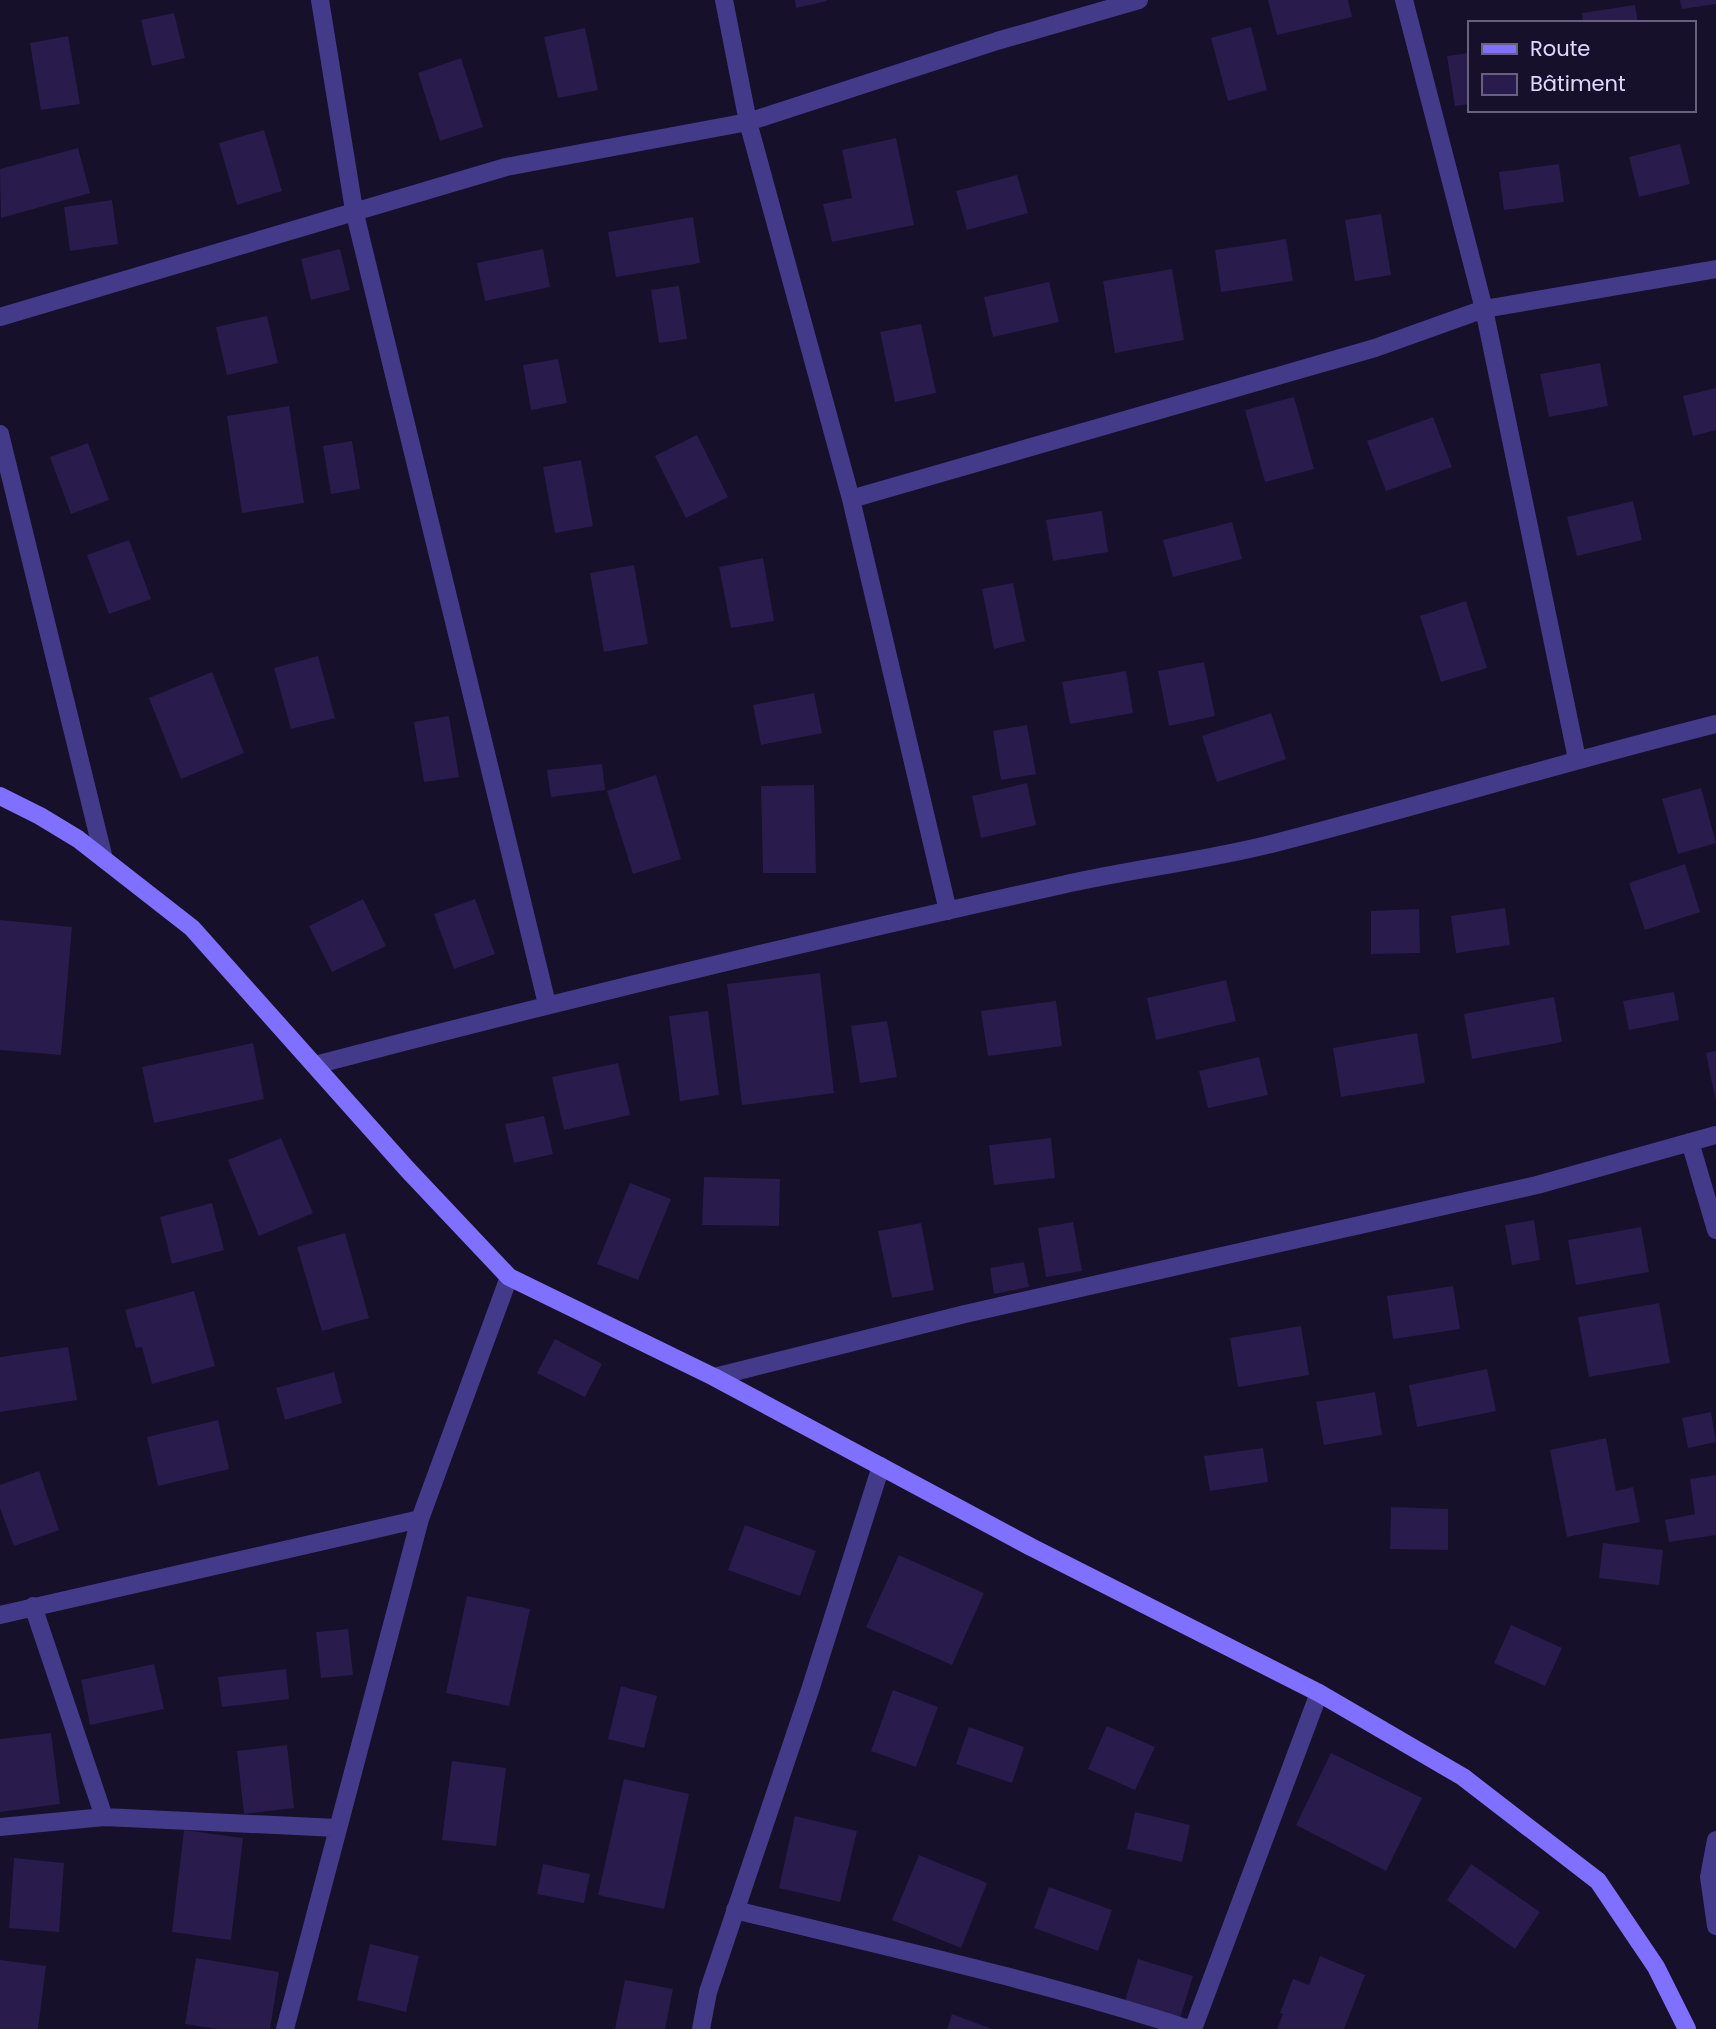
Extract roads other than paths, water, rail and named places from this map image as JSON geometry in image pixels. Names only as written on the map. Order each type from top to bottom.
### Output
[{"type":"street","points":[[320,0],[354,211],[547,1004]]},
{"type":"street","points":[[724,0],[748,122],[851,499],[948,911]]},
{"type":"street","points":[[0,317],[506,167],[748,122],[997,41],[1139,0]]},
{"type":"street","points":[[1404,0],[1484,309],[1577,759]]},
{"type":"street","points":[[851,499],[1375,348],[1484,309],[1716,270]]},
{"type":"street","points":[[0,434],[104,859]]},
{"type":"street","points":[[315,1065],[547,1004],[948,911],[1066,884],[1272,844],[1577,759],[1716,724]]},
{"type":"street","points":[[0,796],[78,839],[192,929],[407,1169],[509,1277],[715,1377],[1031,1547],[1319,1693],[1464,1777],[1598,1881],[1656,1967],[1687,2029]]},
{"type":"street","points":[[715,1377],[965,1314],[1536,1185],[1716,1135]]},
{"type":"street","points":[[1689,1142],[1716,1230]]},
{"type":"street","points":[[285,2029],[420,1519],[509,1277]]},
{"type":"street","points":[[701,2029],[708,1992],[810,1690],[881,1466]]},
{"type":"street","points":[[0,1615],[420,1519]]},
{"type":"street","points":[[33,1606],[104,1817]]},
{"type":"street","points":[[735,1910],[924,1956],[1134,2011],[1191,2029],[1319,1693]]},
{"type":"street","points":[[0,1827],[104,1817],[337,1828]]},
{"type":"street","points":[[1716,1840],[1709,1877],[1716,1926]]}]
